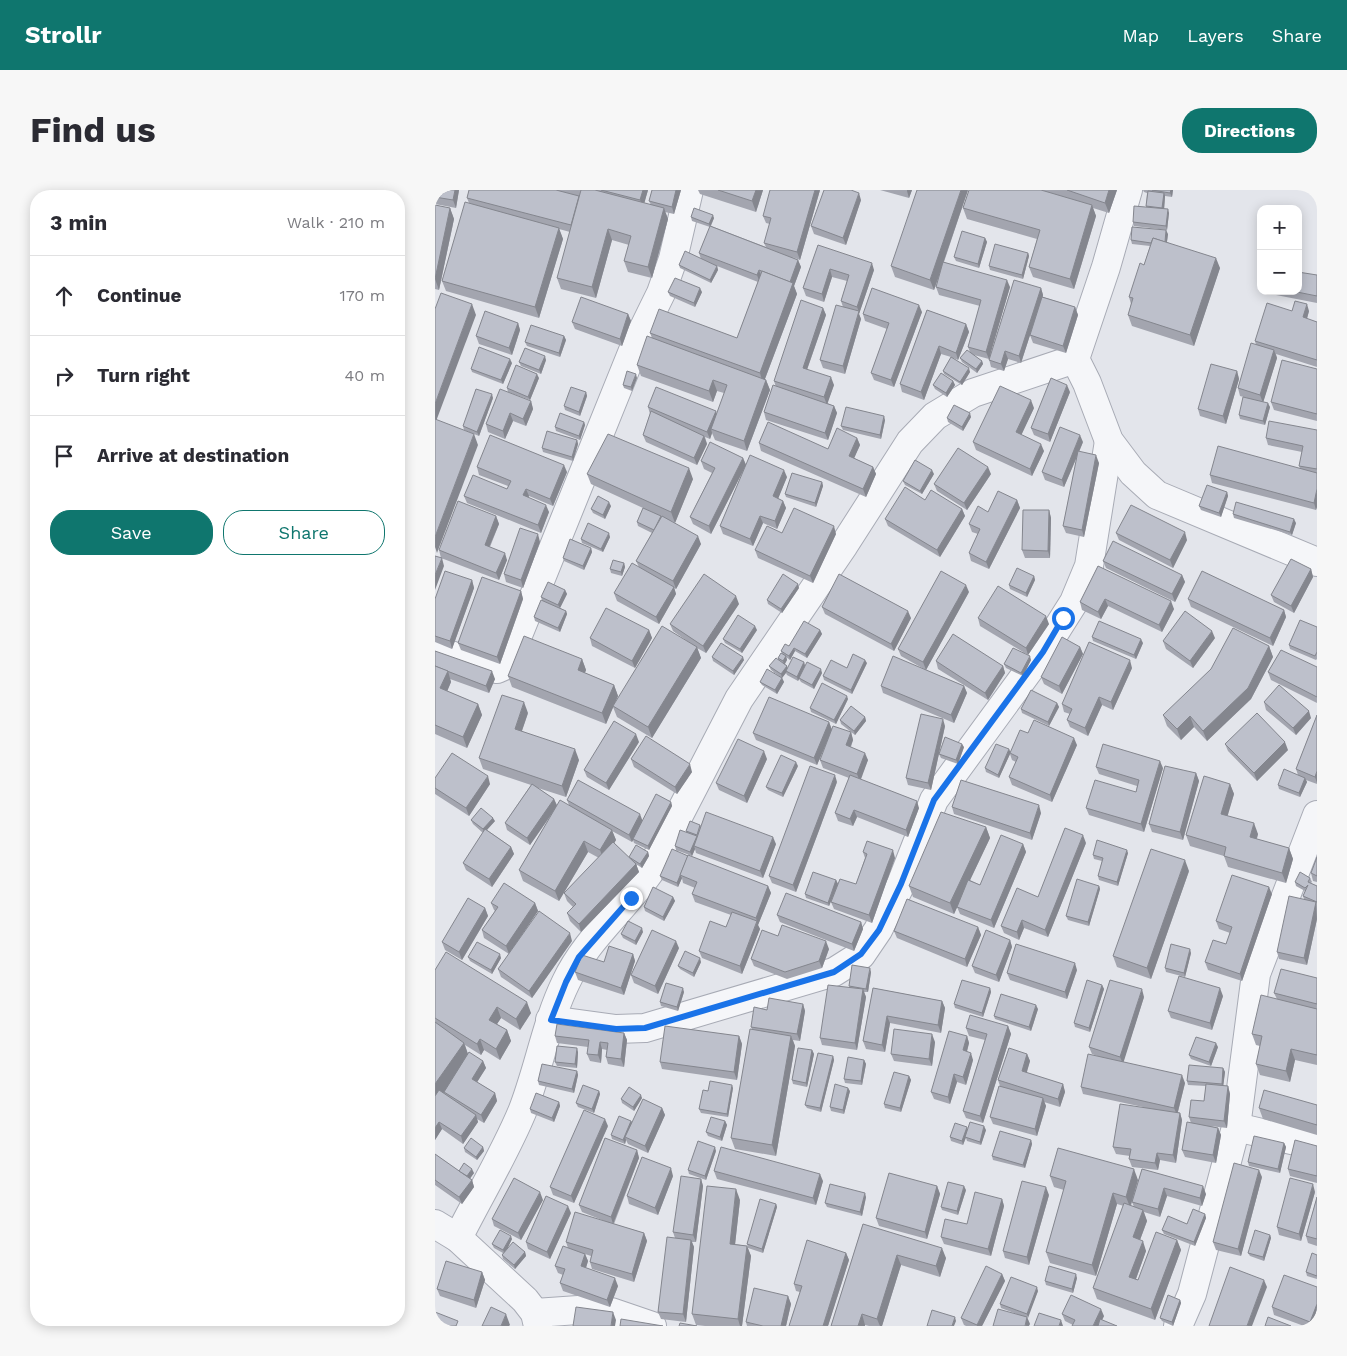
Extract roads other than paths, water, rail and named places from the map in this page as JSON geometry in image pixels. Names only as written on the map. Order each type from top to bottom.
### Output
[{"type":"street","points":[[435,650],[488,667],[497,668],[505,665],[633,348],[661,293],[673,259],[689,190]]},
{"type":"street","points":[[1128,190],[1106,267],[1075,359],[1087,383],[1109,441],[1133,473],[1157,495],[1316,556]]},
{"type":"street","points":[[458,1238],[522,1112],[551,1020],[566,982],[579,957],[631,898],[649,874],[739,698],[844,545],[909,442],[935,416],[973,393],[1075,359]]},
{"type":"street","points":[[551,1020],[616,1029],[645,1028],[834,972],[861,954],[879,930],[897,892],[934,800],[1043,652],[1074,602],[1089,566],[1109,441]]},
{"type":"street","points":[[1178,1326],[1192,1294],[1236,1127],[1256,974],[1317,815]]},
{"type":"street","points":[[1236,1127],[1317,1146]]},
{"type":"street","points":[[435,1224],[458,1238],[525,1300],[537,1319],[593,1309],[611,1312],[652,1326]]}]
